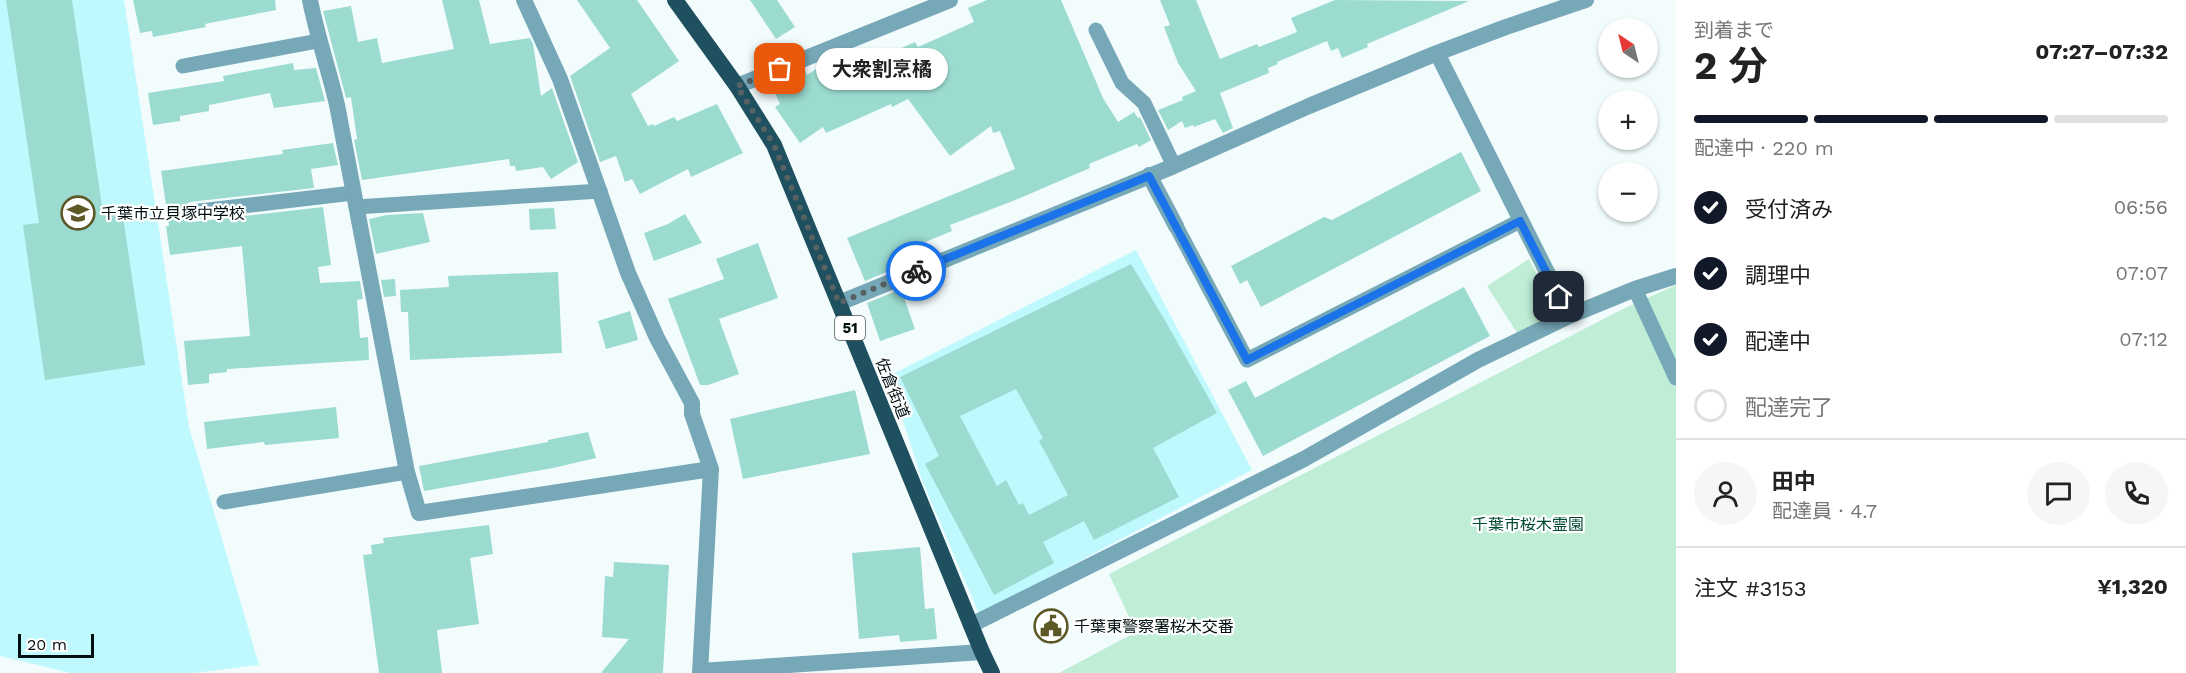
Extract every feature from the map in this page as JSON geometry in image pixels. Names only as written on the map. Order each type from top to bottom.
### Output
[{"type":"highway","name":"佐倉街道","points":[[675,0],[737,86],[774,145],[992,673]]},
{"type":"street","points":[[310,0],[318,41],[325,55],[337,105],[407,472],[419,513],[711,469]]},
{"type":"street","points":[[524,0],[560,79],[628,273],[657,338],[692,403],[692,414],[711,469],[700,672],[982,652]]},
{"type":"street","points":[[737,86],[950,0]]},
{"type":"street","points":[[839,303],[1174,166],[1437,53],[1586,0]]},
{"type":"street","points":[[1437,53],[1569,316]]},
{"type":"street","points":[[1149,176],[1176,226]]},
{"type":"street","points":[[971,625],[1304,459],[1478,360],[1569,316],[1635,289],[1676,276]]},
{"type":"lane","points":[[1096,30],[1122,83],[1144,103],[1174,166]]},
{"type":"lane","points":[[183,66],[318,41]]},
{"type":"lane","points":[[191,212],[355,200],[600,191]]},
{"type":"lane","points":[[1176,226],[1247,360],[1520,221]]},
{"type":"lane","points":[[1635,289],[1676,378]]},
{"type":"lane","points":[[224,502],[407,472]]},
{"type":"shaded area","name":"千葉市立貝塚中学校","points":[[0,0],[124,0],[189,427],[259,665],[194,673],[70,673],[0,656]]},
{"type":"shaded area","points":[[1136,250],[1252,470],[979,614],[921,478],[889,376]]},
{"type":"green space","points":[[1529,259],[1552,303],[1549,316],[1519,336],[1487,286]]},
{"type":"green space","name":"千葉市桜木霊園","points":[[1676,285],[1676,673],[1059,673],[1136,632],[1109,574],[1623,309]]},
{"type":"building","points":[[6,0],[72,0],[103,213],[122,210],[145,365],[45,380],[23,225],[39,223]]},
{"type":"building","points":[[133,0],[275,0],[276,10],[153,37],[152,31],[140,33]]},
{"type":"building","points":[[442,0],[479,0],[490,44],[530,38],[533,44],[541,96],[552,88],[578,162],[551,179],[543,167],[516,171],[515,166],[510,166],[509,159],[362,180],[354,140],[357,139],[351,97],[346,98],[323,11],[351,6],[358,42],[377,38],[382,63],[454,49]]},
{"type":"building","points":[[577,0],[637,0],[679,61],[631,94],[648,126],[653,124],[654,126],[674,117],[677,121],[717,104],[743,153],[691,177],[688,169],[640,194],[632,179],[625,182],[616,156],[600,162],[570,76],[610,48]]},
{"type":"building","points":[[750,0],[777,0],[795,27],[776,39]]},
{"type":"building","points":[[987,0],[1061,0],[1103,98],[1118,122],[1134,112],[1138,118],[1140,117],[1151,140],[1139,147],[1137,144],[1089,164],[1090,168],[1013,201],[950,225],[952,231],[901,252],[903,256],[892,260],[894,269],[865,281],[847,238],[1015,169],[1000,131],[993,133],[991,126],[950,156],[908,99],[892,107],[891,104],[826,133],[823,127],[800,143],[775,107],[780,104],[771,84],[805,70],[807,75],[816,69],[819,73],[841,58],[859,83],[891,67],[886,55],[915,42],[918,47],[974,22],[968,8]]},
{"type":"building","points":[[1160,0],[1196,0],[1220,59],[1257,44],[1259,47],[1297,32],[1291,18],[1335,0],[1469,1],[1367,44],[1368,47],[1342,58],[1338,48],[1331,51],[1327,41],[1277,62],[1278,64],[1268,68],[1269,73],[1220,93],[1233,128],[1223,133],[1215,119],[1185,128],[1182,121],[1168,130],[1158,110],[1183,100],[1182,97],[1196,91],[1178,63],[1164,27],[1170,25]]},
{"type":"building","points":[[293,63],[294,70],[316,68],[325,101],[274,108],[270,93],[209,105],[209,111],[180,116],[180,121],[153,125],[148,93],[224,81],[223,76]]},
{"type":"building","points":[[333,143],[338,165],[311,169],[314,188],[190,202],[182,208],[181,214],[187,221],[192,222],[323,207],[331,265],[318,267],[320,283],[360,281],[363,299],[357,300],[360,338],[368,337],[369,360],[227,369],[227,372],[209,374],[209,383],[188,385],[184,341],[250,336],[242,246],[170,255],[166,226],[169,226],[161,171],[283,154],[282,150]]},
{"type":"building","points":[[1461,152],[1481,191],[1261,307],[1247,280],[1240,284],[1231,266],[1324,217],[1332,220]]},
{"type":"building","points":[[554,208],[556,229],[530,230],[529,209]]},
{"type":"building","points":[[423,213],[430,242],[376,254],[369,219],[387,215]]},
{"type":"building","points":[[685,214],[702,243],[654,261],[644,233],[668,224]]},
{"type":"building","points":[[758,243],[778,298],[719,319],[739,374],[708,385],[700,385],[668,299],[724,279],[716,259]]},
{"type":"building","points":[[1131,264],[1217,413],[1153,448],[1179,497],[1094,540],[1084,521],[1043,542],[1054,563],[994,595],[925,464],[939,456],[900,377]],"holes":[[[1016,389],[1043,438],[1039,441],[1068,495],[1029,515],[1023,503],[1019,505],[1006,480],[997,486],[960,416]]]},
{"type":"building","points":[[558,272],[562,353],[410,360],[408,312],[401,312],[400,290],[449,287],[448,276]]},
{"type":"building","points":[[395,279],[396,296],[384,297],[381,280]]},
{"type":"building","points":[[1464,287],[1490,336],[1263,456],[1228,390],[1246,381],[1255,398]]},
{"type":"building","points":[[901,289],[915,329],[880,341],[867,303]]},
{"type":"building","points":[[630,311],[638,340],[606,349],[598,321]]},
{"type":"building","points":[[855,390],[870,454],[743,479],[730,419]]},
{"type":"building","points":[[336,407],[339,438],[265,445],[264,442],[207,449],[204,422]]},
{"type":"building","points":[[588,432],[596,458],[424,491],[419,466],[548,442],[548,440]]},
{"type":"building","points":[[489,525],[493,554],[470,558],[479,624],[437,630],[442,673],[379,673],[363,555],[372,554],[371,545],[384,543],[383,538]]},
{"type":"building","points":[[920,547],[925,609],[934,608],[937,639],[900,642],[899,635],[859,639],[852,553]]},
{"type":"building","points":[[614,562],[669,565],[663,673],[601,673],[629,639],[602,637],[605,576],[613,577]]},
{"type":"building","points":[[1055,608],[1068,628],[1050,640],[1037,620]]},
{"type":"way so far","points":[[780,69],[737,86],[774,145],[839,303],[916,271]]},
{"type":"place","name":"大衆割烹橘","points":[[780,69]]},
{"type":"place","name":"千葉市立貝塚中学校","points":[[78,213]]},
{"type":"place","name":"千葉東警察署桜木交番","points":[[1051,626]]},
{"type":"route","points":[[916,271],[1149,176],[1247,360],[1520,221],[1559,297]]}]
